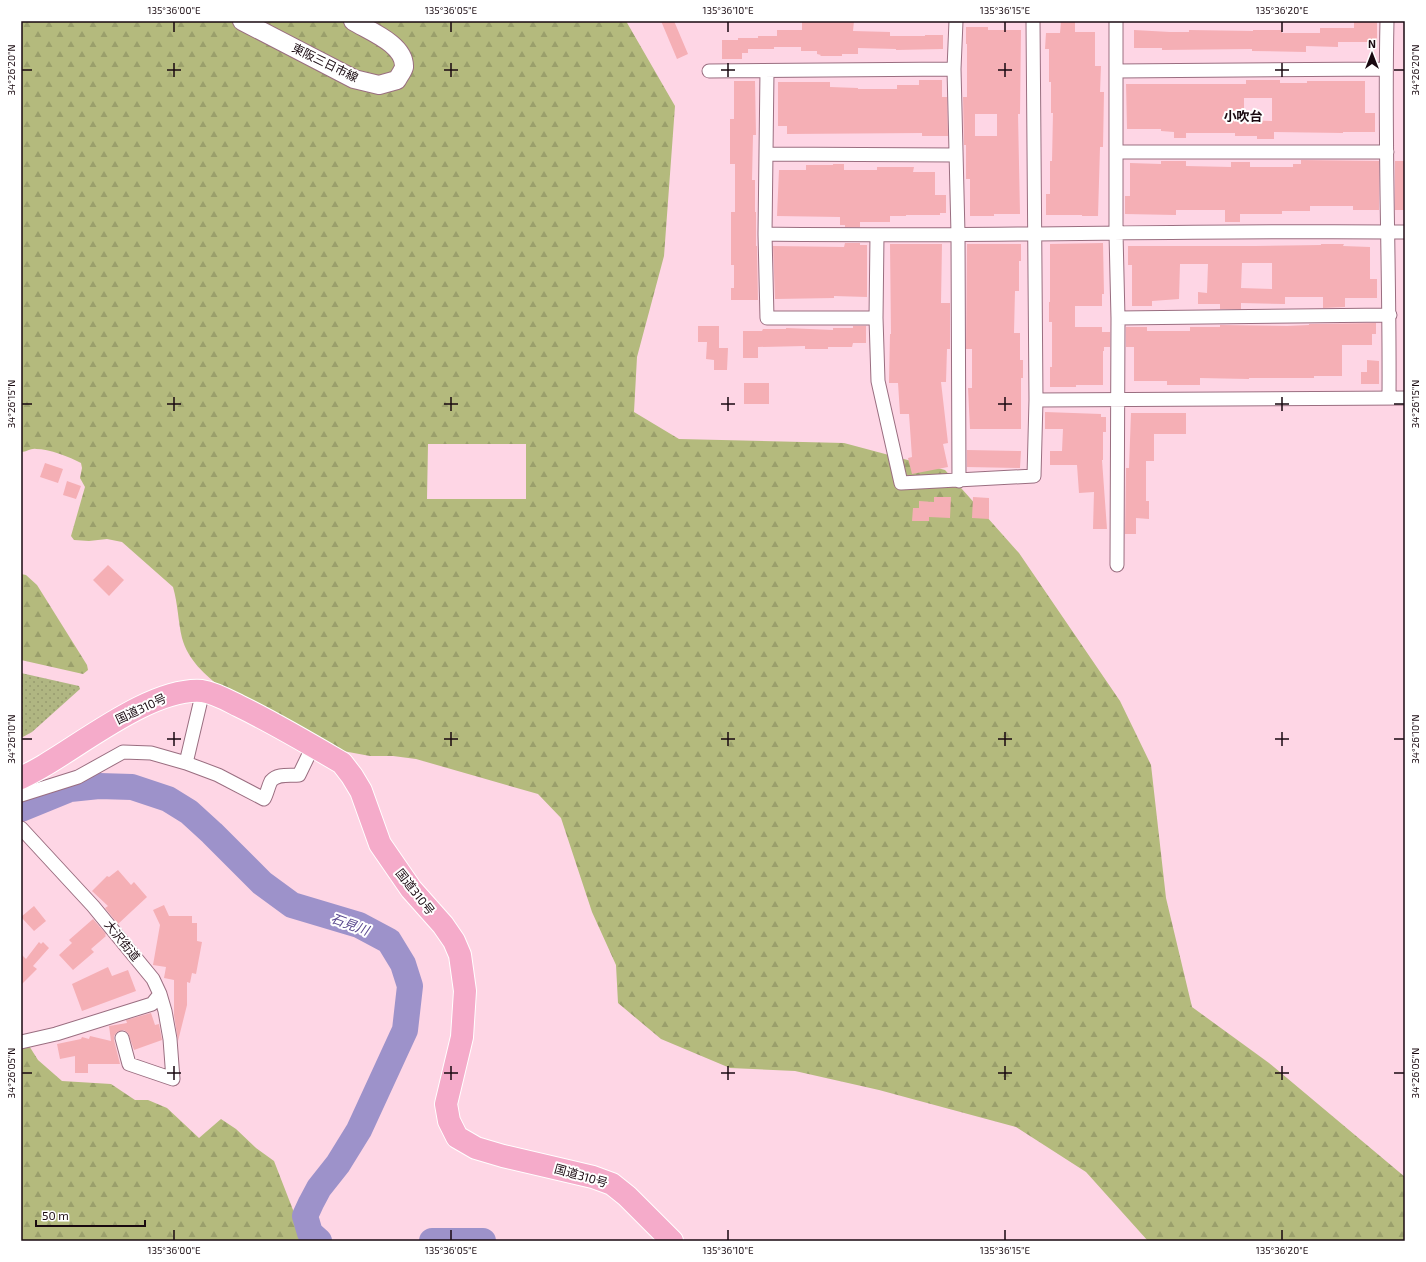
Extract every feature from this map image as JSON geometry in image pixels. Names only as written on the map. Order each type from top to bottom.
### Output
[{"type":"highway","name":"国道310号","points":[[21,778],[44,766],[123,715],[168,696],[189,691],[203,691],[216,695],[256,714],[342,763],[361,791],[380,844],[411,889],[443,925],[454,941],[460,955],[465,991],[462,1037],[446,1104],[449,1121],[457,1137],[476,1148],[503,1156],[593,1177],[612,1184],[627,1196],[672,1241]]},
{"type":"main road","name":"東阪三日市線","points":[[242,21],[354,79],[379,85],[397,80],[404,68],[402,56],[394,45],[353,21]]},
{"type":"street","points":[[956,21],[954,69],[958,234],[959,481]]},
{"type":"street","points":[[877,236],[876,318],[878,381],[901,483],[1034,476],[1036,400],[1033,21]]},
{"type":"street","points":[[1116,21],[1116,233],[1118,318],[1116,565]]},
{"type":"street","points":[[1387,21],[1387,232],[1390,315],[1389,398]]},
{"type":"street","points":[[709,70],[766,71],[954,69]]},
{"type":"street","points":[[1117,71],[1386,69]]},
{"type":"street","points":[[766,71],[765,234],[767,318],[876,318]]},
{"type":"street","points":[[1116,152],[1387,152]]},
{"type":"street","points":[[766,154],[956,155]]},
{"type":"street","points":[[765,234],[877,236],[1035,233],[1405,232]]},
{"type":"street","points":[[1118,318],[1390,315]]},
{"type":"street","points":[[1036,400],[1405,398]]},
{"type":"street","points":[[186,763],[203,691]]},
{"type":"street","points":[[21,795],[78,777],[123,752],[151,752],[218,775],[264,800],[272,781],[276,777],[282,775],[299,775],[313,746]]},
{"type":"street","name":"大沢街道","points":[[21,828],[98,911],[153,979],[160,994],[165,1011],[170,1039],[173,1079],[129,1064],[122,1038]]},
{"type":"street","points":[[21,1042],[56,1034],[152,1004],[160,994]]},
{"type":"green space","points":[[21,21],[626,21],[675,106],[664,256],[637,357],[634,412],[679,439],[844,443],[945,470],[1019,553],[1120,701],[1151,765],[1166,898],[1192,1007],[1269,1063],[1405,1177],[1405,1241],[1148,1241],[1086,1172],[1016,1127],[879,1090],[795,1071],[730,1068],[661,1039],[618,1003],[616,965],[592,912],[561,818],[538,794],[416,759],[393,756],[370,756],[343,751],[222,688],[209,678],[188,653],[182,638],[173,587],[122,542],[107,539],[89,541],[74,540],[71,536],[85,487],[80,478],[82,468],[81,463],[47,450],[34,449],[21,452]],"holes":[[[428,444],[526,444],[526,499],[427,499]]]},
{"type":"green space","points":[[21,574],[26,575],[37,585],[87,665],[88,670],[83,674],[21,660]]},
{"type":"green space","points":[[21,673],[79,686],[80,689],[32,732],[21,738]]},
{"type":"green space","points":[[21,1033],[38,1060],[62,1081],[111,1084],[135,1100],[148,1100],[167,1108],[199,1138],[221,1119],[236,1129],[256,1148],[274,1161],[300,1228],[315,1241],[21,1241]]},
{"type":"building","points":[[661,21],[674,21],[688,54],[677,59]]},
{"type":"building","points":[[802,21],[854,21],[853,31],[890,32],[890,36],[943,35],[943,49],[896,50],[858,48],[858,54],[820,56],[821,55],[817,54],[817,51],[801,51],[801,47],[774,47],[774,49],[748,49],[748,53],[742,53],[742,59],[722,59],[722,40],[758,38],[758,36],[777,36],[777,30],[802,30]]},
{"type":"building","points":[[1061,21],[1075,21],[1075,32],[1095,32],[1095,66],[1101,66],[1100,92],[1104,92],[1103,147],[1100,147],[1098,216],[1046,215],[1046,194],[1050,194],[1050,161],[1052,161],[1053,113],[1051,113],[1051,82],[1049,82],[1049,49],[1045,49],[1046,33],[1060,33]]},
{"type":"building","points":[[1354,21],[1377,21],[1377,42],[1338,42],[1338,47],[1306,46],[1306,52],[1252,51],[1252,49],[1162,50],[1162,48],[1134,48],[1134,30],[1189,32],[1189,30],[1282,30],[1282,33],[1320,33],[1320,28],[1354,28]]},
{"type":"building","points":[[966,27],[988,27],[988,30],[1021,30],[1020,114],[1018,114],[1020,214],[970,216],[970,179],[966,179],[966,145],[964,145],[963,97],[967,97]],"holes":[[[975,114],[997,114],[997,136],[975,136]]]},
{"type":"building","points":[[919,80],[942,80],[942,97],[947,97],[948,136],[922,136],[922,133],[787,134],[787,126],[778,126],[778,82],[830,82],[830,87],[897,89],[897,85],[919,85]]},
{"type":"building","points":[[1246,80],[1280,80],[1280,83],[1307,83],[1307,81],[1365,81],[1365,113],[1375,113],[1375,132],[1274,132],[1274,139],[1257,139],[1257,136],[1235,136],[1235,133],[1186,133],[1186,138],[1174,138],[1174,132],[1161,131],[1161,129],[1127,129],[1126,84],[1246,84]],"holes":[[[1244,98],[1272,98],[1272,121],[1244,120]]]},
{"type":"building","points":[[734,81],[755,81],[756,135],[753,135],[752,180],[755,180],[758,300],[731,300],[731,288],[734,288],[734,265],[731,265],[731,212],[735,212],[735,164],[730,164],[730,119],[734,119]]},
{"type":"building","points":[[1301,160],[1379,161],[1379,210],[1353,210],[1353,206],[1310,206],[1310,211],[1282,211],[1282,214],[1240,214],[1240,222],[1225,222],[1225,210],[1176,210],[1176,215],[1125,214],[1125,196],[1130,196],[1130,163],[1161,164],[1161,161],[1186,161],[1186,166],[1231,167],[1231,162],[1250,162],[1250,167],[1293,167],[1293,164],[1301,164]]},
{"type":"building","points":[[1395,161],[1405,161],[1405,210],[1395,210]]},
{"type":"building","points":[[844,164],[844,170],[877,170],[877,167],[914,167],[913,172],[935,172],[935,195],[946,195],[946,213],[940,213],[940,215],[890,216],[890,222],[860,222],[860,227],[845,227],[845,225],[840,225],[840,217],[777,216],[779,170],[806,170],[806,165]]},
{"type":"building","points":[[845,243],[860,243],[860,245],[867,245],[867,297],[834,296],[834,298],[775,299],[773,246],[844,247]]},
{"type":"building","points":[[1103,243],[1104,294],[1102,294],[1102,306],[1075,306],[1075,327],[1102,327],[1102,332],[1110,332],[1110,347],[1104,347],[1103,351],[1103,385],[1050,387],[1050,367],[1052,367],[1052,322],[1049,322],[1050,244]]},
{"type":"building","points":[[890,244],[942,244],[941,303],[950,303],[950,349],[947,349],[946,382],[941,382],[948,443],[943,444],[948,467],[912,474],[908,458],[912,457],[909,414],[900,414],[898,383],[889,383],[891,334]]},
{"type":"building","points":[[967,244],[1021,244],[1021,261],[1019,261],[1019,291],[1015,291],[1014,333],[1020,333],[1020,360],[1023,360],[1023,378],[1021,378],[1021,429],[970,429],[968,388],[972,388],[972,349],[966,349]]},
{"type":"building","points":[[1344,244],[1343,246],[1370,247],[1370,279],[1377,279],[1377,298],[1345,298],[1345,307],[1323,308],[1323,297],[1285,297],[1285,304],[1241,303],[1241,309],[1220,309],[1220,304],[1198,304],[1198,292],[1207,293],[1208,264],[1180,264],[1179,299],[1152,301],[1152,306],[1132,306],[1132,265],[1128,265],[1128,246]],"holes":[[[1242,263],[1272,263],[1272,289],[1241,288]]]},
{"type":"building","points":[[1376,323],[1376,334],[1372,334],[1372,345],[1342,345],[1342,376],[1249,379],[1200,378],[1200,385],[1167,385],[1167,381],[1134,381],[1134,347],[1126,347],[1126,327],[1147,327],[1147,331],[1190,331],[1190,327],[1220,327],[1220,325],[1287,326],[1309,324]]},
{"type":"building","points":[[698,326],[719,326],[719,348],[728,348],[727,370],[714,370],[714,360],[706,359],[707,342],[698,342]]},
{"type":"building","points":[[853,326],[866,326],[866,343],[853,343],[852,347],[828,347],[828,349],[805,349],[805,346],[758,347],[758,358],[743,358],[743,331],[762,331],[763,329],[786,328],[833,330],[833,328],[853,328]]},
{"type":"building","points":[[1367,360],[1379,361],[1379,384],[1361,384],[1361,372],[1367,372]]},
{"type":"building","points":[[744,383],[769,383],[769,404],[744,404]]},
{"type":"building","points":[[1045,412],[1101,414],[1101,417],[1106,417],[1106,432],[1103,432],[1102,460],[1107,529],[1093,529],[1094,492],[1079,493],[1077,465],[1050,465],[1050,451],[1062,451],[1063,429],[1045,429]]},
{"type":"building","points":[[1131,413],[1186,413],[1186,434],[1154,434],[1154,461],[1146,461],[1146,501],[1149,501],[1149,519],[1136,518],[1136,534],[1125,534],[1126,468],[1129,468]]},
{"type":"building","points":[[967,450],[1021,451],[1020,468],[967,467]]},
{"type":"building","points":[[45,463],[63,469],[58,483],[40,477]]},
{"type":"building","points":[[67,481],[81,486],[76,499],[63,495]]},
{"type":"building","points":[[934,497],[951,497],[950,518],[929,517],[929,521],[912,521],[913,508],[919,508],[919,501],[934,502]]},
{"type":"building","points":[[973,497],[989,498],[989,519],[972,518]]},
{"type":"building","points":[[108,565],[124,580],[109,596],[93,580]]},
{"type":"building","points":[[118,870],[131,885],[134,882],[147,897],[118,924],[105,908],[108,906],[92,891],[107,876],[109,877]]},
{"type":"building","points":[[164,905],[169,916],[192,916],[192,923],[197,923],[197,941],[202,942],[196,974],[192,973],[190,983],[187,982],[187,1005],[178,1041],[174,1015],[174,980],[164,978],[166,967],[153,965],[160,925],[153,910]]},
{"type":"building","points":[[34,906],[46,921],[34,931],[21,917]]},
{"type":"building","points":[[93,919],[106,934],[106,936],[91,949],[94,952],[73,970],[59,955],[72,943],[69,940]]},
{"type":"building","points":[[39,942],[41,944],[43,942],[49,948],[33,966],[37,969],[21,985],[21,954],[26,959]]},
{"type":"building","points":[[108,967],[112,976],[128,970],[136,991],[82,1011],[72,984]]},
{"type":"building","points":[[151,1013],[155,1025],[159,1024],[162,1040],[134,1050],[128,1033],[124,1030],[117,1032],[114,1036],[114,1040],[120,1064],[88,1064],[88,1073],[75,1073],[75,1056],[60,1059],[57,1044],[81,1039],[82,1037],[89,1039],[90,1036],[111,1041],[109,1026],[127,1023],[126,1020]]},
{"type":"waterway","name":"石見川","points":[[21,809],[70,789],[99,786],[132,787],[168,799],[189,812],[262,883],[292,905],[359,925],[389,941],[403,964],[410,986],[405,1030],[359,1130],[338,1164],[319,1188],[305,1216],[310,1233],[319,1241]]},
{"type":"waterway","name":"石見川","points":[[432,1241],[483,1241]]},
{"type":"district","name":"小吹台","points":[[1243,116]]}]
